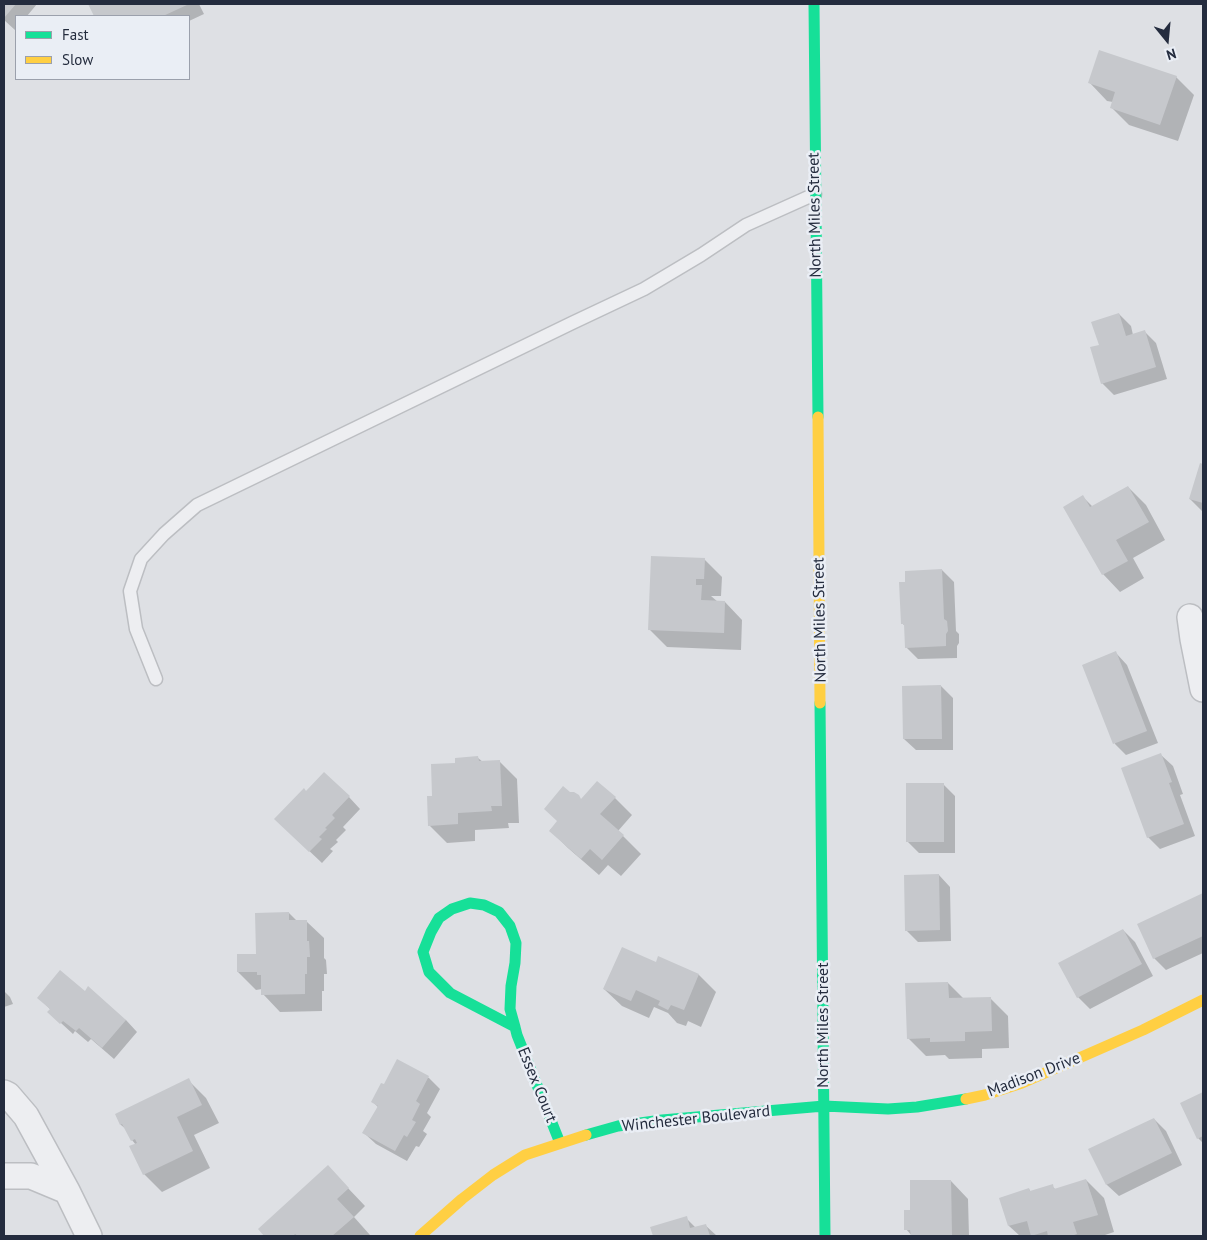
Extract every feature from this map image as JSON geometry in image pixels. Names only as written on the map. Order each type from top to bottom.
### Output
[{"type":"street","name":"North Miles Street","points":[[814,4],[825,1236]]},
{"type":"street","points":[[1190,617],[1203,689]]},
{"type":"street","name":"Essex Court","points":[[514,1027],[450,993],[429,972],[423,952],[439,918],[452,909],[470,903],[484,905],[499,912],[510,926],[516,943],[510,1009],[514,1027],[560,1143]]},
{"type":"street","name":"Madison Drive","points":[[824,1106],[888,1109],[952,1102],[985,1095],[1022,1084],[1144,1030],[1203,1000]]},
{"type":"street","points":[[4,1093],[8,1095],[26,1116],[89,1236]]},
{"type":"street","name":"Winchester Boulevard","points":[[420,1236],[493,1175],[526,1155],[560,1143],[618,1126],[662,1120],[824,1106]]},
{"type":"street","points":[[4,1176],[31,1176],[67,1192]]},
{"type":"lane","points":[[156,679],[136,629],[130,590],[141,559],[164,534],[198,505],[572,323],[644,290],[746,225],[815,194]]},
{"type":"building","points":[[4,4],[16,4],[4,18]]},
{"type":"building","points":[[88,4],[189,4],[165,15],[94,15]]},
{"type":"building","points":[[1099,50],[1177,76],[1160,125],[1110,108],[1115,92],[1088,83]]},
{"type":"building","points":[[1119,313],[1126,336],[1145,330],[1156,367],[1101,384],[1090,347],[1099,345],[1091,322]]},
{"type":"building","points":[[1200,463],[1203,464],[1203,503],[1189,499]]},
{"type":"building","points":[[1128,486],[1149,522],[1116,540],[1128,561],[1102,575],[1063,507],[1083,495],[1090,507]]},
{"type":"building","points":[[651,556],[705,558],[704,579],[696,579],[696,585],[702,585],[701,600],[725,601],[724,633],[648,630]]},
{"type":"building","points":[[942,569],[944,619],[947,621],[948,631],[946,634],[946,646],[905,648],[904,624],[901,624],[899,582],[905,582],[905,571]]},
{"type":"building","points":[[1116,651],[1147,731],[1113,744],[1082,665]]},
{"type":"building","points":[[941,685],[942,739],[903,739],[902,686]]},
{"type":"building","points":[[1161,753],[1172,782],[1169,783],[1184,824],[1147,838],[1121,768]]},
{"type":"building","points":[[478,756],[479,761],[500,760],[502,806],[491,806],[492,811],[458,813],[458,824],[428,826],[427,796],[432,796],[431,764],[455,763],[455,758]]},
{"type":"building","points":[[324,772],[350,796],[332,815],[335,818],[319,837],[322,839],[309,852],[274,819],[304,788],[306,791]]},
{"type":"building","points":[[597,781],[616,797],[600,814],[624,835],[602,860],[590,849],[581,859],[549,831],[557,821],[544,809],[563,786],[570,792],[579,795],[581,799]]},
{"type":"building","points":[[906,783],[944,783],[944,842],[906,842]]},
{"type":"building","points":[[939,874],[940,930],[905,931],[904,875]]},
{"type":"building","points":[[1203,893],[1203,936],[1153,959],[1137,924]]},
{"type":"building","points":[[289,912],[289,920],[307,920],[307,941],[309,941],[310,957],[307,957],[305,994],[261,995],[261,975],[257,975],[257,972],[237,972],[237,954],[256,954],[255,913]]},
{"type":"building","points":[[1123,929],[1142,964],[1077,998],[1058,963]]},
{"type":"building","points":[[622,947],[656,962],[658,956],[699,974],[684,1010],[671,1005],[668,1010],[658,1005],[660,1001],[636,990],[631,1001],[603,989]]},
{"type":"building","points":[[60,970],[85,991],[88,986],[126,1020],[102,1048],[79,1028],[76,1031],[63,1021],[60,1024],[47,1012],[50,1009],[37,998]]},
{"type":"building","points":[[948,982],[949,998],[991,997],[992,1031],[965,1032],[965,1041],[930,1042],[930,1038],[907,1039],[905,983]]},
{"type":"building","points":[[397,1059],[429,1076],[416,1101],[420,1104],[412,1120],[416,1122],[407,1137],[404,1135],[395,1151],[362,1133],[378,1106],[371,1102],[381,1083],[384,1084]]},
{"type":"building","points":[[189,1078],[202,1105],[177,1117],[193,1151],[143,1175],[129,1146],[137,1143],[135,1139],[131,1141],[115,1114]]},
{"type":"building","points":[[1203,1092],[1203,1136],[1197,1139],[1180,1103]]},
{"type":"building","points":[[1154,1118],[1172,1153],[1106,1185],[1088,1149]]},
{"type":"building","points":[[328,1165],[349,1188],[337,1199],[354,1217],[332,1236],[298,1236],[295,1234],[293,1236],[264,1236],[258,1229]]},
{"type":"building","points":[[1086,1179],[1098,1215],[1073,1222],[1077,1234],[1071,1236],[1048,1236],[1047,1231],[1031,1236],[1027,1221],[1008,1226],[999,1198],[1029,1188],[1030,1191],[1053,1184],[1054,1189]]},
{"type":"building","points":[[910,1180],[951,1180],[952,1236],[911,1236],[910,1230],[904,1230],[904,1210],[910,1210]]},
{"type":"building","points":[[687,1216],[690,1228],[706,1224],[710,1236],[653,1236],[650,1227]]},
{"type":"traffic: fast","points":[[814,4],[818,417]]},
{"type":"traffic: fast","points":[[820,703],[825,1236]]},
{"type":"traffic: fast","points":[[515,1027],[450,993],[429,972],[423,952],[439,918],[452,909],[470,903],[484,905],[499,912],[510,926],[516,943],[510,1009],[515,1027],[517,1035],[560,1143]]},
{"type":"traffic: fast","points":[[586,1135],[618,1126],[662,1120],[824,1106],[888,1109],[917,1107],[966,1099]]},
{"type":"traffic: slow","points":[[818,417],[820,703]]},
{"type":"traffic: slow","points":[[966,1099],[1022,1083],[1143,1030],[1203,1000]]},
{"type":"traffic: slow","points":[[420,1236],[493,1175],[525,1155],[586,1135]]}]
